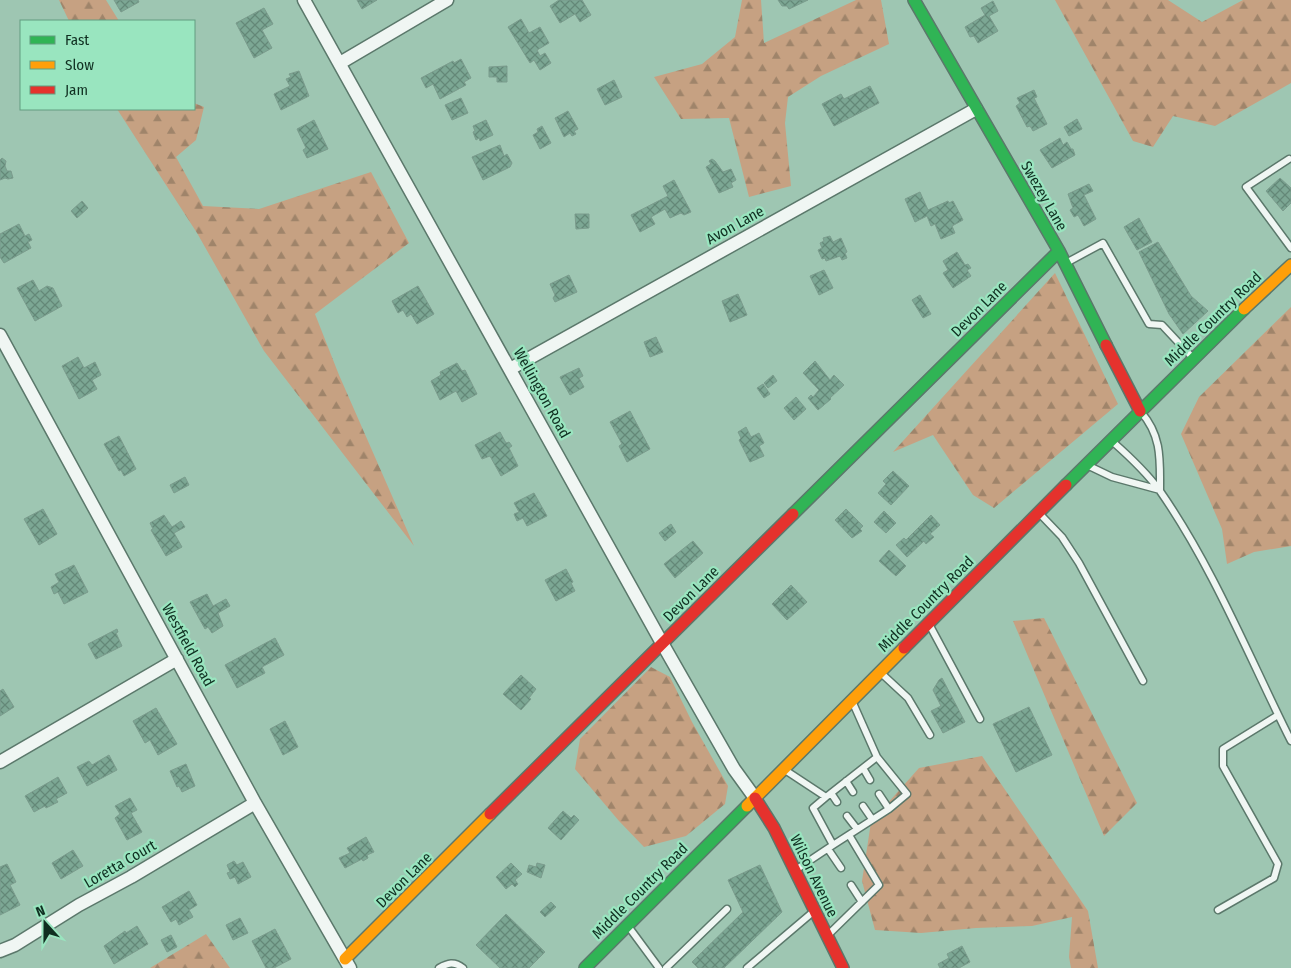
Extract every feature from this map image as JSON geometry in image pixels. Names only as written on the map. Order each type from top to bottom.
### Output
[{"type":"street","name":"Wellington Road","points":[[304,0],[662,643],[734,770],[755,798]]},
{"type":"street","points":[[340,63],[448,0]]},
{"type":"street","name":"Swezey Lane","points":[[914,0],[1059,251],[1140,411]]},
{"type":"street","name":"Avon Lane","points":[[510,369],[976,109]]},
{"type":"street","name":"Devon Lane","points":[[347,964],[662,643],[1059,251]]},
{"type":"street","name":"Middle Country Road","points":[[585,968],[1086,464],[1236,316],[1291,265]]},
{"type":"street","name":"Westfield Road","points":[[0,335],[255,803],[347,964]]},
{"type":"street","points":[[0,762],[177,659]]},
{"type":"street","name":"Wilson Avenue","points":[[755,798],[774,828],[842,968]]},
{"type":"street","name":"Loretta Court","points":[[0,951],[15,946],[79,905],[131,877],[255,803]]},
{"type":"lane","points":[[1290,160],[1246,187],[1291,248]]},
{"type":"lane","points":[[1065,264],[1103,243],[1149,324],[1162,325],[1193,359]]},
{"type":"lane","points":[[1140,411],[1155,434],[1159,446],[1160,490]]},
{"type":"lane","points":[[1111,440],[1135,461],[1160,490],[1200,554],[1291,741]]},
{"type":"lane","points":[[1086,464],[1112,477],[1160,490]]},
{"type":"lane","points":[[1038,512],[1062,537],[1143,681]]},
{"type":"lane","points":[[928,623],[980,719]]},
{"type":"lane","points":[[880,672],[908,698],[930,735]]},
{"type":"lane","points":[[795,870],[889,809],[907,794],[877,757],[852,700]]},
{"type":"lane","points":[[1218,910],[1274,878],[1278,864],[1223,766],[1222,749],[1278,714]]},
{"type":"lane","points":[[841,868],[813,808],[877,757]]},
{"type":"lane","points":[[863,768],[870,780]]},
{"type":"lane","points":[[784,769],[837,802]]},
{"type":"lane","points":[[846,781],[853,792]]},
{"type":"lane","points":[[880,794],[889,809]]},
{"type":"lane","points":[[862,806],[872,820]]},
{"type":"lane","points":[[847,816],[857,830]]},
{"type":"lane","points":[[827,936],[879,885],[849,835]]},
{"type":"lane","points":[[851,885],[862,902]]},
{"type":"lane","points":[[666,968],[727,909]]},
{"type":"lane","points":[[747,968],[815,911]]},
{"type":"lane","points":[[627,925],[659,968]]},
{"type":"lane","points":[[439,968],[448,963],[456,964],[463,968]]},
{"type":"green space","points":[[59,0],[106,0],[118,20],[69,20]]},
{"type":"green space","points":[[742,0],[761,0],[764,43],[856,0],[881,0],[889,44],[821,76],[788,97],[785,123],[791,186],[749,197],[729,118],[681,119],[654,77],[702,64],[735,37]]},
{"type":"green space","points":[[1055,0],[1168,0],[1202,22],[1243,0],[1291,0],[1291,83],[1215,126],[1173,116],[1153,147],[1133,141]]},
{"type":"green space","points":[[195,103],[204,107],[196,140],[176,157],[203,206],[259,209],[371,172],[409,243],[315,314],[339,375],[414,546],[264,351],[197,233],[118,110],[195,110]]},
{"type":"green space","points":[[1055,273],[1118,404],[994,508],[973,495],[933,435],[893,452]]},
{"type":"green space","points":[[1291,307],[1291,546],[1254,552],[1227,564],[1222,529],[1181,434],[1199,397]]},
{"type":"green space","points":[[1044,618],[1137,803],[1104,836],[1013,621]]},
{"type":"green space","points":[[651,667],[670,677],[692,722],[728,786],[725,804],[686,836],[644,847],[575,769],[580,739]]},
{"type":"green space","points":[[982,756],[1088,911],[1098,968],[1071,968],[1069,957],[1072,917],[1032,926],[976,928],[921,933],[875,930],[862,881],[871,822],[919,768]]},
{"type":"green space","points":[[206,934],[230,968],[150,968]]},
{"type":"building","points":[[114,0],[138,0],[139,2],[121,12]]},
{"type":"building","points":[[357,0],[377,0],[362,9]]},
{"type":"building","points":[[559,0],[582,0],[591,15],[580,22],[575,14],[560,23],[550,6]]},
{"type":"building","points":[[778,0],[808,0],[789,9],[787,6],[782,6]]},
{"type":"building","points":[[993,1],[998,11],[989,16],[998,31],[978,43],[974,36],[970,37],[965,27],[985,15],[981,8]]},
{"type":"building","points":[[264,8],[273,24],[262,30],[272,48],[254,58],[236,23]]},
{"type":"building","points":[[521,19],[529,33],[540,27],[549,43],[537,50],[540,56],[545,53],[551,63],[540,70],[534,60],[530,63],[508,27]]},
{"type":"building","points":[[461,59],[471,78],[464,82],[466,85],[440,99],[433,84],[426,88],[421,78],[453,61],[454,63]]},
{"type":"building","points":[[507,66],[507,82],[497,82],[497,77],[489,77],[489,67]]},
{"type":"building","points":[[299,71],[309,96],[281,110],[274,94],[290,86],[286,79],[291,77],[289,74]]},
{"type":"building","points":[[614,80],[622,97],[605,105],[597,89]]},
{"type":"building","points":[[870,86],[879,103],[834,126],[822,104],[841,94],[844,99]]},
{"type":"building","points":[[1034,90],[1037,97],[1034,98],[1047,124],[1033,131],[1030,126],[1027,127],[1016,106],[1020,103],[1017,98]]},
{"type":"building","points":[[461,98],[468,113],[452,120],[445,105]]},
{"type":"building","points":[[568,111],[578,129],[574,131],[576,134],[572,136],[570,133],[564,137],[555,118]]},
{"type":"building","points":[[1077,119],[1082,129],[1069,136],[1064,127]]},
{"type":"building","points":[[314,120],[328,149],[307,158],[303,150],[306,148],[297,129]]},
{"type":"building","points":[[486,120],[493,135],[480,141],[479,138],[476,140],[473,126]]},
{"type":"building","points":[[542,126],[551,143],[540,149],[533,135]]},
{"type":"building","points":[[1060,138],[1063,145],[1067,142],[1075,155],[1052,168],[1040,150]]},
{"type":"building","points":[[500,145],[504,156],[507,154],[512,163],[510,167],[483,180],[472,157]]},
{"type":"building","points":[[2,158],[6,161],[7,171],[11,171],[13,178],[0,180],[0,160]]},
{"type":"building","points":[[712,159],[723,172],[731,169],[736,180],[731,183],[733,187],[719,193],[706,167],[711,164],[709,161]]},
{"type":"building","points":[[1280,178],[1291,188],[1291,203],[1283,211],[1266,191]]},
{"type":"building","points":[[674,180],[691,212],[684,215],[681,213],[670,218],[665,209],[651,217],[655,224],[640,232],[631,215],[668,196],[663,186]]},
{"type":"building","points":[[1089,184],[1093,191],[1084,195],[1096,219],[1084,226],[1078,215],[1074,217],[1070,210],[1073,208],[1068,194]]},
{"type":"building","points":[[920,192],[928,210],[948,201],[949,203],[953,201],[963,220],[952,226],[955,233],[941,239],[935,224],[931,226],[927,216],[915,222],[905,199]]},
{"type":"building","points":[[82,201],[88,208],[77,218],[71,211]]},
{"type":"building","points":[[575,214],[589,214],[589,228],[576,229]]},
{"type":"building","points":[[1139,218],[1152,242],[1137,250],[1124,227]]},
{"type":"building","points":[[19,224],[25,236],[29,234],[32,240],[28,242],[31,248],[4,263],[0,257],[0,234]]},
{"type":"building","points":[[830,236],[833,242],[841,238],[847,252],[845,253],[847,258],[842,260],[840,256],[826,261],[825,258],[822,259],[818,250],[822,248],[820,243],[824,241],[823,238]]},
{"type":"building","points":[[1158,242],[1191,296],[1208,311],[1183,334],[1169,314],[1139,252]]},
{"type":"building","points":[[957,252],[965,265],[968,264],[971,268],[967,270],[971,276],[953,288],[943,273],[948,270],[943,261]]},
{"type":"building","points":[[824,270],[833,288],[819,295],[810,276]]},
{"type":"building","points":[[569,275],[577,292],[555,302],[553,298],[555,295],[550,284]]},
{"type":"building","points":[[33,280],[39,291],[47,286],[53,288],[62,306],[35,321],[17,288]]},
{"type":"building","points":[[418,286],[434,314],[417,324],[411,314],[407,317],[403,310],[398,313],[392,301]]},
{"type":"building","points":[[738,294],[747,315],[730,322],[722,301]]},
{"type":"building","points":[[920,295],[931,314],[923,318],[912,300]]},
{"type":"building","points":[[656,337],[663,352],[650,357],[644,342]]},
{"type":"building","points":[[78,357],[84,368],[95,362],[101,375],[92,380],[97,389],[79,399],[62,366]]},
{"type":"building","points":[[815,361],[830,380],[834,375],[844,385],[818,410],[808,398],[811,395],[813,397],[819,390],[803,373]]},
{"type":"building","points":[[457,363],[462,371],[465,370],[477,394],[462,402],[456,391],[440,400],[431,381],[441,375],[440,372]]},
{"type":"building","points":[[579,368],[583,376],[579,378],[584,387],[570,395],[560,377]]},
{"type":"building","points":[[773,375],[777,381],[768,388],[764,383]]},
{"type":"building","points":[[763,384],[770,394],[764,398],[757,388]]},
{"type":"building","points":[[796,397],[806,409],[794,420],[784,408]]},
{"type":"building","points":[[630,411],[650,449],[627,462],[619,446],[622,444],[610,422]]},
{"type":"building","points":[[746,427],[751,437],[759,433],[764,443],[759,446],[764,456],[750,462],[739,440],[741,438],[738,432]]},
{"type":"building","points":[[500,432],[506,443],[509,442],[512,446],[509,448],[518,466],[501,476],[490,456],[482,459],[475,445]]},
{"type":"building","points":[[119,436],[136,469],[124,476],[121,470],[119,471],[104,444]]},
{"type":"building","points":[[893,471],[909,486],[891,505],[878,493],[886,484],[883,481]]},
{"type":"building","points":[[185,477],[189,485],[174,493],[170,485]]},
{"type":"building","points":[[534,493],[547,516],[527,526],[523,518],[517,521],[514,514],[519,512],[514,503]]},
{"type":"building","points":[[43,509],[57,534],[39,545],[24,519]]},
{"type":"building","points":[[846,509],[863,526],[860,529],[862,531],[852,538],[835,520]]},
{"type":"building","points":[[884,511],[896,523],[886,533],[874,522]]},
{"type":"building","points":[[164,515],[172,527],[181,521],[185,527],[174,533],[182,547],[166,556],[151,530],[153,529],[150,523]]},
{"type":"building","points":[[931,515],[940,525],[930,534],[934,537],[926,544],[924,541],[907,557],[896,545],[904,538],[906,540]]},
{"type":"building","points":[[671,524],[676,532],[665,541],[659,533]]},
{"type":"building","points":[[693,541],[703,553],[675,578],[664,564]]},
{"type":"building","points":[[889,550],[906,566],[896,576],[879,561]]},
{"type":"building","points":[[74,565],[88,592],[64,604],[58,592],[54,594],[51,587],[59,582],[55,574]]},
{"type":"building","points":[[566,569],[573,582],[571,583],[575,591],[556,601],[545,580]]},
{"type":"building","points":[[791,585],[807,602],[787,620],[772,604]]},
{"type":"building","points":[[207,594],[213,606],[226,599],[230,606],[218,613],[223,626],[212,633],[208,627],[205,629],[190,602]]},
{"type":"building","points":[[117,629],[118,632],[116,633],[122,646],[96,659],[88,644]]},
{"type":"building","points":[[275,638],[284,655],[262,667],[265,673],[237,688],[225,665]]},
{"type":"building","points":[[521,675],[536,689],[529,698],[531,699],[521,710],[503,694]]},
{"type":"building","points":[[942,678],[965,722],[943,733],[931,711],[941,706],[933,690]]},
{"type":"building","points":[[3,689],[14,707],[0,716],[0,691]]},
{"type":"building","points":[[1029,707],[1052,755],[1016,772],[993,724]]},
{"type":"building","points":[[156,708],[177,744],[158,755],[150,740],[145,743],[133,721]]},
{"type":"building","points":[[285,721],[298,747],[283,755],[270,729]]},
{"type":"building","points":[[109,755],[117,770],[87,786],[77,767],[89,761],[92,765]]},
{"type":"building","points":[[186,764],[195,786],[182,792],[179,786],[177,787],[170,771]]},
{"type":"building","points":[[58,777],[67,793],[56,799],[58,802],[34,812],[25,796]]},
{"type":"building","points":[[130,798],[137,810],[131,813],[142,832],[127,840],[115,818],[120,814],[115,806]]},
{"type":"building","points":[[563,811],[571,818],[574,815],[579,820],[561,840],[548,828]]},
{"type":"building","points":[[366,837],[374,852],[367,855],[368,858],[363,861],[362,859],[345,868],[339,858],[350,853],[347,848]]},
{"type":"building","points":[[73,850],[83,866],[61,879],[52,863]]},
{"type":"building","points":[[234,861],[237,865],[243,862],[251,877],[238,884],[235,877],[230,879],[227,873],[230,872],[227,865]]},
{"type":"building","points":[[511,863],[522,874],[515,880],[518,884],[515,887],[512,884],[506,889],[496,877]]},
{"type":"building","points":[[537,863],[545,865],[541,878],[527,872],[529,865],[536,867]]},
{"type":"building","points":[[7,864],[16,882],[10,885],[20,905],[0,915],[0,867]]},
{"type":"building","points":[[760,865],[782,912],[724,968],[698,968],[692,962],[743,912],[728,880]]},
{"type":"building","points":[[189,891],[197,905],[189,910],[193,917],[179,925],[176,919],[171,922],[162,907]]},
{"type":"building","points":[[551,902],[556,907],[545,917],[540,912]]},
{"type":"building","points":[[506,914],[545,952],[529,968],[500,968],[476,945]]},
{"type":"building","points":[[240,918],[248,933],[233,940],[226,925]]},
{"type":"building","points":[[137,926],[148,944],[114,964],[104,946],[125,931],[126,933]]},
{"type":"building","points":[[275,929],[291,959],[274,968],[266,968],[252,941]]},
{"type":"building","points":[[171,935],[177,947],[167,952],[161,940]]},
{"type":"building","points":[[962,946],[970,962],[959,968],[940,968],[938,964],[949,958],[947,954]]},
{"type":"traffic: fast","points":[[914,0],[1059,251],[1106,345]]},
{"type":"traffic: fast","points":[[793,514],[1059,251]]},
{"type":"traffic: fast","points":[[1066,485],[1244,309]]},
{"type":"traffic: fast","points":[[585,968],[747,806]]},
{"type":"traffic: slow","points":[[1244,309],[1291,265]]},
{"type":"traffic: slow","points":[[747,806],[904,648]]},
{"type":"traffic: slow","points":[[345,959],[490,814]]},
{"type":"traffic: jam","points":[[1106,345],[1140,411]]},
{"type":"traffic: jam","points":[[904,648],[1066,485]]},
{"type":"traffic: jam","points":[[490,814],[793,514]]},
{"type":"traffic: jam","points":[[755,798],[774,828],[843,968]]}]
